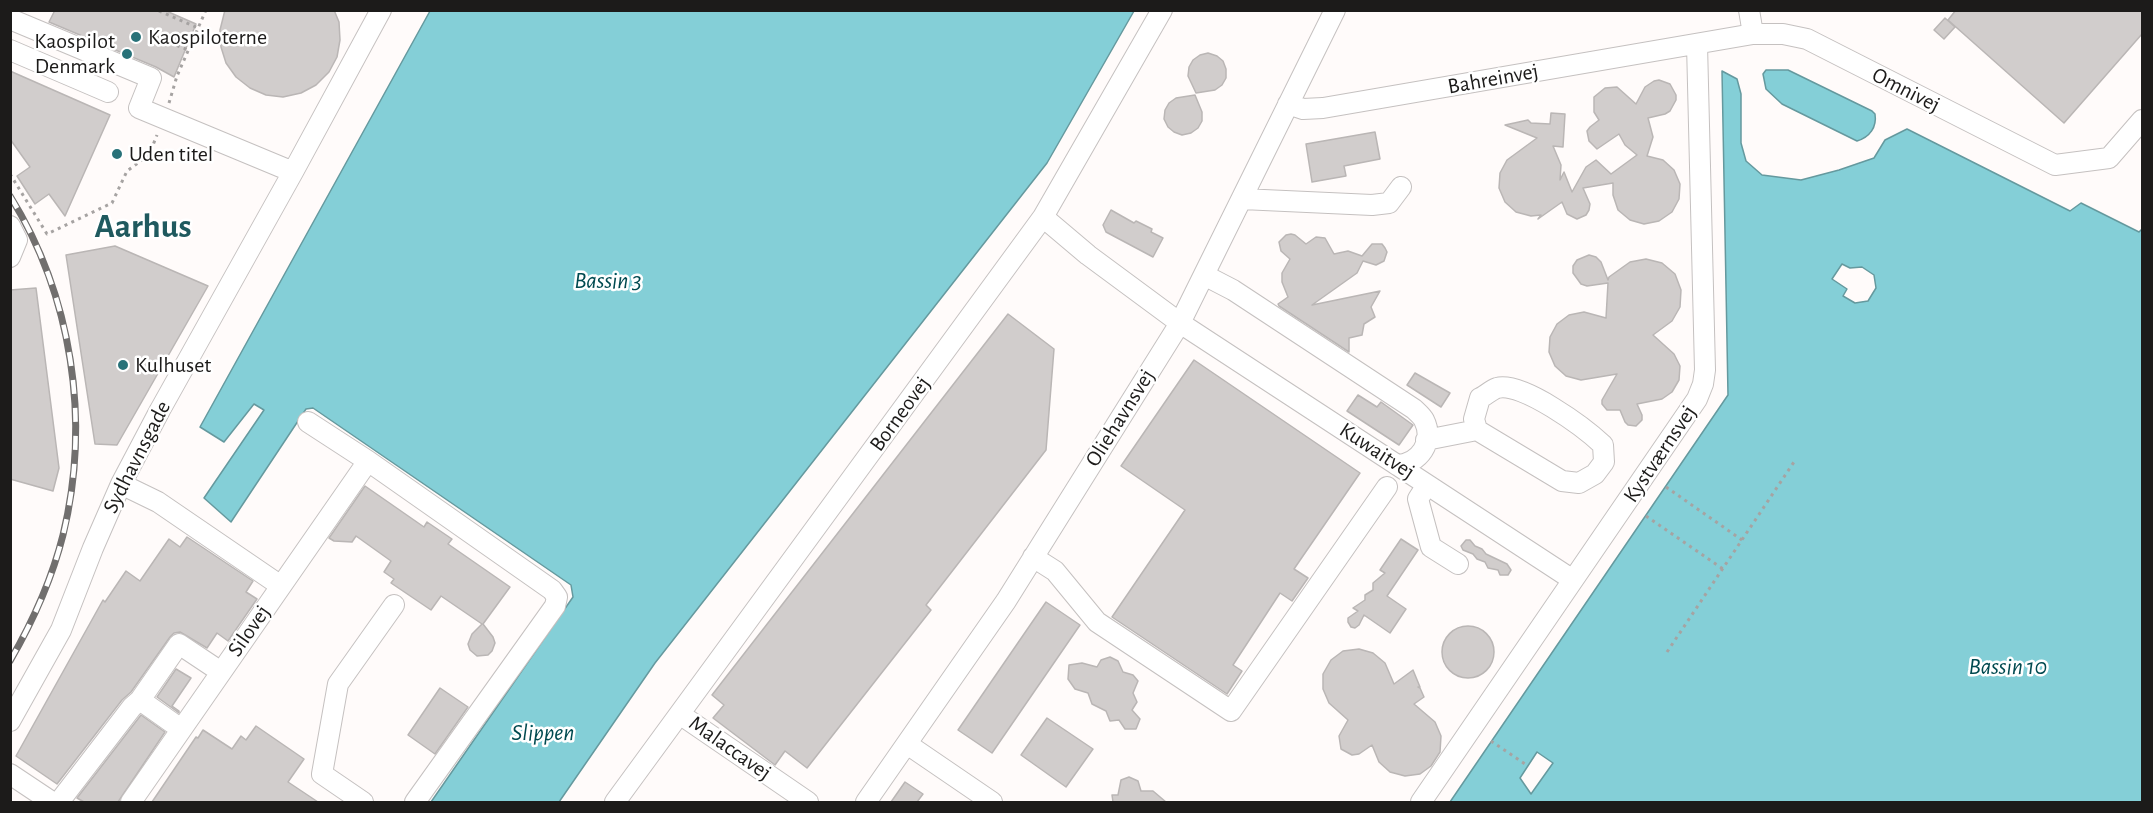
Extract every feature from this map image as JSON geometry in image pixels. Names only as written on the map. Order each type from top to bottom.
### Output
[{"type":"street","name":"Borneovej","points":[[615,802],[681,715],[1043,217],[1162,10]]},
{"type":"street","name":"Oliehavnsvej","points":[[866,802],[1006,601],[1180,322],[1335,10]]},
{"type":"street","points":[[1749,10],[1753,34]]},
{"type":"street","name":"Sydhavnsgade","points":[[10,721],[61,630],[121,484],[380,11]]},
{"type":"street","points":[[10,19],[151,78],[139,108],[293,172]]},
{"type":"street","name":"Omnivej","points":[[1697,44],[1753,34],[1782,34],[1808,39],[2055,165],[2109,158],[2142,120]]},
{"type":"street","name":"Bahreinvej","points":[[1288,104],[1304,109],[1323,108],[1697,44]]},
{"type":"street","name":"Kystværnsvej","points":[[1421,802],[1697,399],[1703,384],[1705,370],[1697,44]]},
{"type":"street","points":[[10,50],[108,92]]},
{"type":"street","points":[[1242,199],[1372,205],[1389,202],[1401,187]]},
{"type":"street","name":"Kuwaitvej","points":[[1043,217],[1088,255],[1180,322],[1573,580]]},
{"type":"street","points":[[10,226],[17,240],[10,257]]},
{"type":"street","points":[[1204,275],[1233,290],[1414,409],[1424,420],[1426,440],[1420,456],[1414,462],[1397,465]]},
{"type":"street","points":[[1426,440],[1477,430],[1562,481],[1579,483],[1595,474],[1604,462],[1603,445],[1590,432],[1530,394],[1514,389],[1497,388],[1480,398],[1474,419],[1477,430]]},
{"type":"street","points":[[308,422],[368,461],[552,590],[557,597],[555,606],[416,802]]},
{"type":"street","name":"Silovej","points":[[131,802],[368,461]]},
{"type":"street","points":[[121,484],[158,502],[281,586]]},
{"type":"street","points":[[1427,485],[1419,499],[1431,547],[1458,564]]},
{"type":"street","points":[[1033,557],[1055,571],[1096,622],[1231,711],[1387,487]]},
{"type":"street","points":[[363,802],[322,774],[338,684],[394,605]]},
{"type":"street","points":[[59,802],[132,707],[140,700],[179,644],[221,672]]},
{"type":"street","points":[[140,700],[181,729]]},
{"type":"street","name":"Malaccavej","points":[[681,715],[808,802]]},
{"type":"street","points":[[907,744],[992,802]]},
{"type":"street","points":[[10,774],[52,802]]},
{"type":"path","points":[[10,174],[47,234],[112,203],[127,171],[149,155],[164,118],[176,76],[206,10]]},
{"type":"path","points":[[159,11],[198,28]]},
{"type":"path","points":[[149,34],[188,50]]},
{"type":"path","points":[[1667,652],[1796,459]]},
{"type":"path","points":[[1666,487],[1742,540]]},
{"type":"path","points":[[1646,516],[1723,569]]},
{"type":"path","points":[[1491,741],[1528,766]]},
{"type":"water","name":"Bassin 3","points":[[430,11],[1134,11],[1047,163],[655,663],[559,802],[431,802],[573,597],[571,585],[313,408],[306,409],[231,522],[204,498],[264,410],[254,404],[224,442],[200,427]]},
{"type":"water","points":[[1766,70],[1788,70],[1872,111],[1875,114],[1875,123],[1872,131],[1857,141],[1782,104],[1766,89],[1763,74]]},
{"type":"water","name":"Bassin 10","points":[[1722,71],[1737,79],[1741,94],[1741,143],[1746,161],[1762,175],[1801,180],[1839,170],[1874,158],[1885,140],[1907,129],[2070,211],[2081,203],[2139,232],[2142,229],[2142,802],[1450,802],[1728,395]],"holes":[[[1842,264],[1850,268],[1862,267],[1874,275],[1876,288],[1868,301],[1855,303],[1843,296],[1847,289],[1832,279]],[[1537,752],[1553,763],[1531,794],[1520,778]]]},
{"type":"building","name":"Kaospiloterne","points":[[55,10],[164,10],[196,24],[174,77],[156,67],[49,22]]},
{"type":"building","points":[[225,10],[334,10],[339,22],[340,40],[337,57],[329,72],[316,85],[301,93],[283,97],[266,95],[250,88],[236,77],[226,63],[221,47],[220,30]]},
{"type":"building","points":[[1956,10],[2142,10],[2142,34],[2064,123],[1948,20]]},
{"type":"building","points":[[1945,18],[1955,27],[1944,39],[1934,30]]},
{"type":"building","points":[[1208,53],[1223,61],[1226,78],[1215,90],[1196,93],[1188,76],[1189,67],[1193,60]]},
{"type":"building","points":[[10,71],[110,115],[65,216],[49,194],[35,204],[17,176],[30,167],[10,139]]},
{"type":"building","points":[[1659,80],[1670,84],[1676,100],[1670,111],[1648,118],[1653,137],[1647,156],[1663,160],[1674,170],[1680,184],[1679,199],[1672,212],[1659,221],[1644,224],[1630,220],[1618,210],[1613,195],[1613,183],[1583,188],[1590,204],[1589,210],[1586,215],[1577,219],[1567,214],[1562,202],[1538,219],[1541,215],[1531,216],[1516,212],[1505,202],[1499,188],[1500,173],[1507,160],[1537,138],[1505,125],[1528,120],[1531,123],[1550,124],[1551,113],[1565,114],[1563,147],[1553,146],[1561,165],[1560,180],[1564,172],[1572,192],[1586,167],[1596,160],[1611,174],[1637,155],[1625,145],[1619,134],[1597,149],[1589,141],[1587,131],[1599,120],[1594,112],[1594,97],[1605,88],[1617,87],[1636,104],[1645,87]]},
{"type":"building","points":[[1195,95],[1202,112],[1202,121],[1191,133],[1182,135],[1174,132],[1164,119],[1165,110],[1176,98]]},
{"type":"building","points":[[1375,132],[1380,159],[1344,166],[1346,176],[1312,182],[1306,144]]},
{"type":"building","points":[[1111,210],[1134,223],[1136,221],[1152,229],[1151,232],[1163,238],[1153,257],[1106,232],[1103,225]]},
{"type":"building","points":[[1291,234],[1306,244],[1316,237],[1325,238],[1334,254],[1348,251],[1362,256],[1372,244],[1382,244],[1387,252],[1384,261],[1376,265],[1363,261],[1357,273],[1312,305],[1380,291],[1371,307],[1375,317],[1364,324],[1362,335],[1349,338],[1349,352],[1278,304],[1288,297],[1282,282],[1282,273],[1290,259],[1281,251],[1279,242],[1286,235]]},
{"type":"building","name":"Kulhuset","points":[[115,246],[208,286],[117,445],[95,444],[66,255]]},
{"type":"building","points":[[1589,255],[1601,262],[1608,280],[1630,262],[1646,259],[1662,263],[1675,274],[1681,290],[1680,307],[1672,321],[1653,335],[1674,354],[1680,366],[1679,380],[1672,392],[1662,399],[1637,404],[1642,420],[1636,426],[1625,422],[1620,410],[1607,410],[1602,404],[1617,374],[1581,380],[1566,376],[1555,366],[1549,352],[1550,337],[1557,324],[1569,315],[1584,312],[1606,318],[1608,283],[1587,286],[1581,284],[1573,273],[1573,266],[1577,260]]},
{"type":"building","points":[[36,288],[59,468],[53,491],[10,479],[10,290]]},
{"type":"building","points":[[1008,314],[1054,349],[1046,450],[926,605],[931,610],[807,768],[785,751],[775,765],[713,718],[724,705],[712,695]]},
{"type":"building","points":[[1194,360],[1360,473],[1294,569],[1308,578],[1292,601],[1280,593],[1233,665],[1242,671],[1227,694],[1112,617],[1185,510],[1121,466]]},
{"type":"building","points":[[1415,373],[1450,393],[1441,407],[1407,385]]},
{"type":"building","points":[[1358,395],[1377,407],[1381,402],[1413,425],[1399,445],[1347,411]]},
{"type":"building","points":[[365,486],[424,527],[427,522],[452,539],[448,544],[510,587],[483,624],[495,643],[488,655],[477,656],[470,650],[468,644],[472,634],[482,624],[441,596],[431,610],[391,583],[394,579],[384,572],[391,561],[356,536],[352,542],[334,541],[329,538]]},
{"type":"building","points":[[187,537],[253,581],[246,592],[257,599],[228,641],[217,633],[207,648],[180,632],[174,633],[131,692],[122,700],[57,784],[16,756],[103,600],[105,602],[126,571],[140,581],[169,539],[180,547]]},
{"type":"building","points":[[1401,539],[1418,550],[1387,596],[1406,609],[1390,633],[1364,615],[1359,625],[1355,628],[1351,627],[1348,618],[1358,611],[1353,608],[1365,600],[1365,595],[1373,590],[1373,583],[1385,573],[1380,570]]},
{"type":"building","points":[[1466,540],[1470,540],[1486,554],[1507,564],[1511,570],[1508,575],[1500,575],[1498,570],[1488,568],[1485,562],[1463,550],[1461,546]]},
{"type":"building","points":[[1046,602],[1080,625],[992,753],[958,730]]},
{"type":"building","points":[[1463,626],[1473,626],[1487,633],[1494,652],[1487,671],[1473,678],[1463,678],[1453,674],[1446,667],[1442,657],[1442,647],[1446,637],[1453,630]]},
{"type":"building","points":[[1359,649],[1373,653],[1385,663],[1394,684],[1413,670],[1424,697],[1414,704],[1435,722],[1441,736],[1440,752],[1431,766],[1420,774],[1405,776],[1390,772],[1379,762],[1372,745],[1359,754],[1352,755],[1341,749],[1339,736],[1348,720],[1329,703],[1323,689],[1323,674],[1331,660],[1343,651]]},
{"type":"building","points":[[1110,657],[1118,661],[1123,672],[1133,675],[1138,681],[1133,693],[1137,702],[1132,710],[1140,719],[1136,729],[1125,729],[1119,720],[1110,721],[1106,711],[1092,704],[1088,693],[1075,689],[1068,679],[1069,665],[1082,663],[1097,667],[1101,660]]},
{"type":"building","points":[[176,669],[191,678],[172,706],[179,713],[157,697]]},
{"type":"building","points":[[440,688],[468,707],[435,754],[408,735]]},
{"type":"building","points":[[141,715],[165,732],[118,802],[84,802],[77,798]]},
{"type":"building","points":[[1047,718],[1093,749],[1066,787],[1021,755]]},
{"type":"building","points":[[256,726],[304,759],[288,782],[318,802],[152,802],[203,730],[232,749],[241,736],[246,740]]},
{"type":"building","points":[[1129,777],[1138,781],[1141,791],[1153,791],[1166,802],[1113,802],[1112,795],[1118,795],[1121,780]]},
{"type":"building","points":[[905,782],[923,794],[917,802],[891,802]]},
{"type":"railway","points":[[10,196],[31,235],[48,275],[61,317],[70,360],[75,404],[75,448],[71,492],[59,551],[41,600],[10,661]]},
{"type":"place","name":"Kaospiloterne","points":[[136,37]]},
{"type":"place","name":"Kaospilot Denmark","points":[[127,54]]},
{"type":"place","name":"Uden titel","points":[[117,154]]},
{"type":"place","name":"Kulhuset","points":[[123,365]]},
{"type":"district","name":"Aarhus","points":[[143,227]]},
{"type":"water label","name":"Slippen","points":[[543,733]]}]
